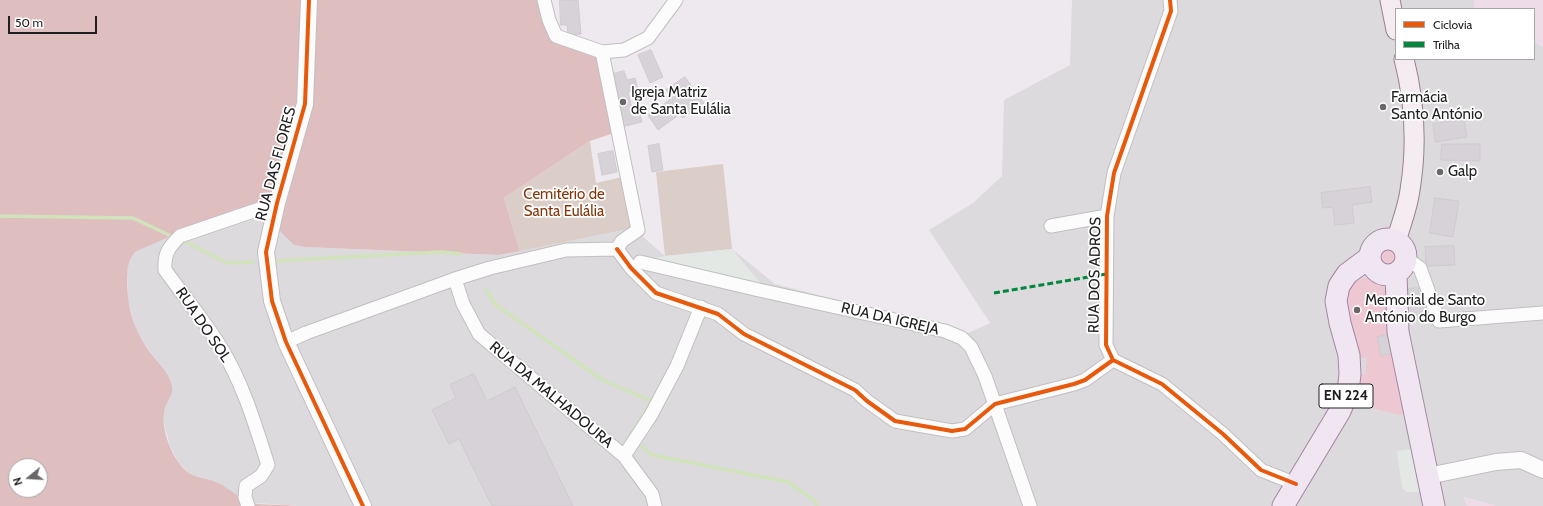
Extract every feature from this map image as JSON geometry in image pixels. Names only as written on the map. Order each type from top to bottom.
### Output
[{"type":"main road","points":[[1390,0],[1395,25]]},
{"type":"main road","points":[[1404,60],[1410,82],[1414,134],[1410,191],[1389,260],[1398,332],[1434,506]]},
{"type":"main road","name":"EN 224","points":[[1283,506],[1340,411],[1348,392],[1350,374],[1349,354],[1340,323],[1336,301],[1339,286],[1347,274],[1389,260]]},
{"type":"street","name":"RUA DAS FLORES","points":[[309,0],[305,104],[277,203],[266,252],[272,301],[286,342],[363,506]]},
{"type":"street","points":[[544,0],[549,20],[556,36],[602,52],[624,50],[648,38],[676,0]]},
{"type":"street","name":"RUA DOS ADROS","points":[[1113,360],[1106,345],[1107,216],[1114,173],[1171,11],[1170,0]]},
{"type":"street","points":[[602,52],[638,230],[622,241],[617,249]]},
{"type":"street","name":"RUA DO SOL","points":[[248,506],[245,497],[246,486],[261,476],[268,465],[252,414],[241,386],[220,346],[165,270],[164,258],[171,245],[180,236],[277,203]]},
{"type":"street","points":[[1051,226],[1107,216]]},
{"type":"street","points":[[286,342],[306,333],[455,279],[490,268],[566,250],[617,249]]},
{"type":"street","points":[[617,249],[631,268],[656,293],[718,314],[744,334],[856,390],[867,402],[895,421],[952,431],[965,428],[995,404],[1074,384],[1084,380],[1113,360],[1162,384],[1223,434],[1261,470],[1296,484]]},
{"type":"street","points":[[1389,260],[1420,268],[1439,321],[1543,313]]},
{"type":"street","name":"RUA DA IGREJA","points":[[640,262],[945,331],[962,338],[971,347],[985,376],[1030,506]]},
{"type":"street","name":"RUA DA MALHADOURA","points":[[455,279],[463,304],[479,334],[624,456],[652,494],[655,506]]},
{"type":"street","points":[[624,456],[651,415],[677,366],[701,307]]},
{"type":"street","points":[[1428,476],[1496,462],[1521,460],[1543,470]]},
{"type":"shaded area","points":[[0,0],[539,0],[553,38],[598,54],[614,133],[590,141],[504,198],[520,251],[499,255],[305,247],[294,245],[280,231],[268,215],[248,208],[235,209],[219,218],[180,232],[135,252],[132,255],[127,275],[130,311],[139,335],[152,355],[166,371],[172,386],[172,392],[165,408],[164,422],[166,437],[175,457],[188,473],[218,483],[249,502],[292,506],[0,506]]},
{"type":"shaded area","points":[[1072,0],[1474,0],[1474,8],[1395,8],[1395,60],[1535,60],[1535,43],[1543,47],[1543,506],[1496,506],[1464,497],[1467,506],[292,506],[249,502],[217,483],[192,476],[179,463],[170,446],[163,416],[166,404],[170,398],[150,352],[136,331],[128,300],[128,262],[135,252],[180,232],[219,218],[235,209],[254,209],[268,215],[294,245],[305,247],[499,255],[633,228],[665,256],[732,249],[775,284],[968,333],[990,323],[929,230],[973,203],[1002,176],[1004,100],[1070,65]]},
{"type":"shaded area","points":[[1474,0],[1543,0],[1543,47],[1535,43],[1535,8],[1474,8]]},
{"type":"shaded area","points":[[1388,246],[1396,249],[1399,257],[1396,265],[1388,268],[1380,265],[1377,257],[1380,249]]},
{"type":"shaded area","points":[[732,249],[769,293],[640,262],[665,256]]},
{"type":"shaded area","points":[[1363,278],[1378,282],[1384,287],[1388,294],[1409,411],[1399,415],[1352,403],[1357,374],[1365,375],[1367,358],[1357,358],[1344,294],[1351,283]]},
{"type":"shaded area","points":[[1417,448],[1426,492],[1406,492],[1402,487],[1397,451]]},
{"type":"shaded area","points":[[1464,497],[1496,506],[1467,506]]},
{"type":"green space","name":"Cemitério de Santa Eulália","points":[[590,141],[596,183],[623,177],[633,228],[520,251],[504,198]]},
{"type":"green space","points":[[723,164],[732,249],[665,256],[656,172]]},
{"type":"building","points":[[560,0],[578,0],[581,34],[568,35],[567,25],[561,25]]},
{"type":"building","points":[[651,50],[663,77],[650,83],[638,55]]},
{"type":"building","name":"Igreja Matriz de Santa Eulália","points":[[624,71],[627,80],[635,78],[638,90],[628,92],[633,113],[639,112],[642,122],[621,127],[609,75]]},
{"type":"building","points":[[685,77],[704,103],[683,118],[680,114],[658,130],[648,115],[672,98],[666,90]]},
{"type":"building","points":[[1464,120],[1467,137],[1435,142],[1433,124]]},
{"type":"building","points":[[659,144],[663,170],[652,172],[648,146]]},
{"type":"building","points":[[1442,144],[1480,144],[1480,161],[1441,160]]},
{"type":"building","points":[[613,151],[617,172],[602,175],[598,154]]},
{"type":"building","points":[[1370,187],[1372,202],[1352,205],[1354,223],[1335,225],[1333,207],[1323,208],[1321,193]]},
{"type":"building","points":[[1435,198],[1459,201],[1453,237],[1430,233]]},
{"type":"building","points":[[1454,246],[1455,265],[1426,266],[1425,247]]},
{"type":"building","points":[[1418,288],[1420,303],[1426,302],[1428,312],[1421,313],[1422,318],[1412,319],[1408,289]]},
{"type":"building","points":[[1393,334],[1397,352],[1381,356],[1377,337]]},
{"type":"building","points":[[474,374],[487,401],[515,387],[573,506],[492,506],[459,439],[449,444],[432,410],[456,398],[450,385]]},
{"type":"waterway","points":[[0,216],[133,218],[169,235]]},
{"type":"waterway","points":[[186,242],[227,263],[253,262]]},
{"type":"waterway","points":[[274,261],[442,252],[461,254]]},
{"type":"waterway","points":[[486,290],[496,305],[604,381],[652,401],[629,437]]},
{"type":"waterway","points":[[641,446],[652,455],[788,482],[814,500],[817,506]]},
{"type":"marked path","points":[[994,293],[1107,274]]},
{"type":"cycle path","points":[[309,0],[305,104],[277,203],[266,252],[272,301],[286,342],[363,506]]},
{"type":"cycle path","points":[[1170,0],[1171,11],[1114,173],[1107,216],[1106,345],[1113,360],[1162,384],[1223,434],[1261,470],[1296,484]]},
{"type":"cycle path","points":[[617,249],[631,268],[656,293],[718,314],[744,334],[855,390],[867,401],[895,421],[952,431],[965,429],[995,404],[1085,380],[1113,360]]},
{"type":"place","name":"Igreja Matriz de Santa Eulália","points":[[623,102]]},
{"type":"place","name":"Farmácia Santo António","points":[[1383,107]]},
{"type":"place","name":"Galp","points":[[1440,172]]},
{"type":"place","name":"Memorial de Santo António do Burgo","points":[[1357,310]]}]
